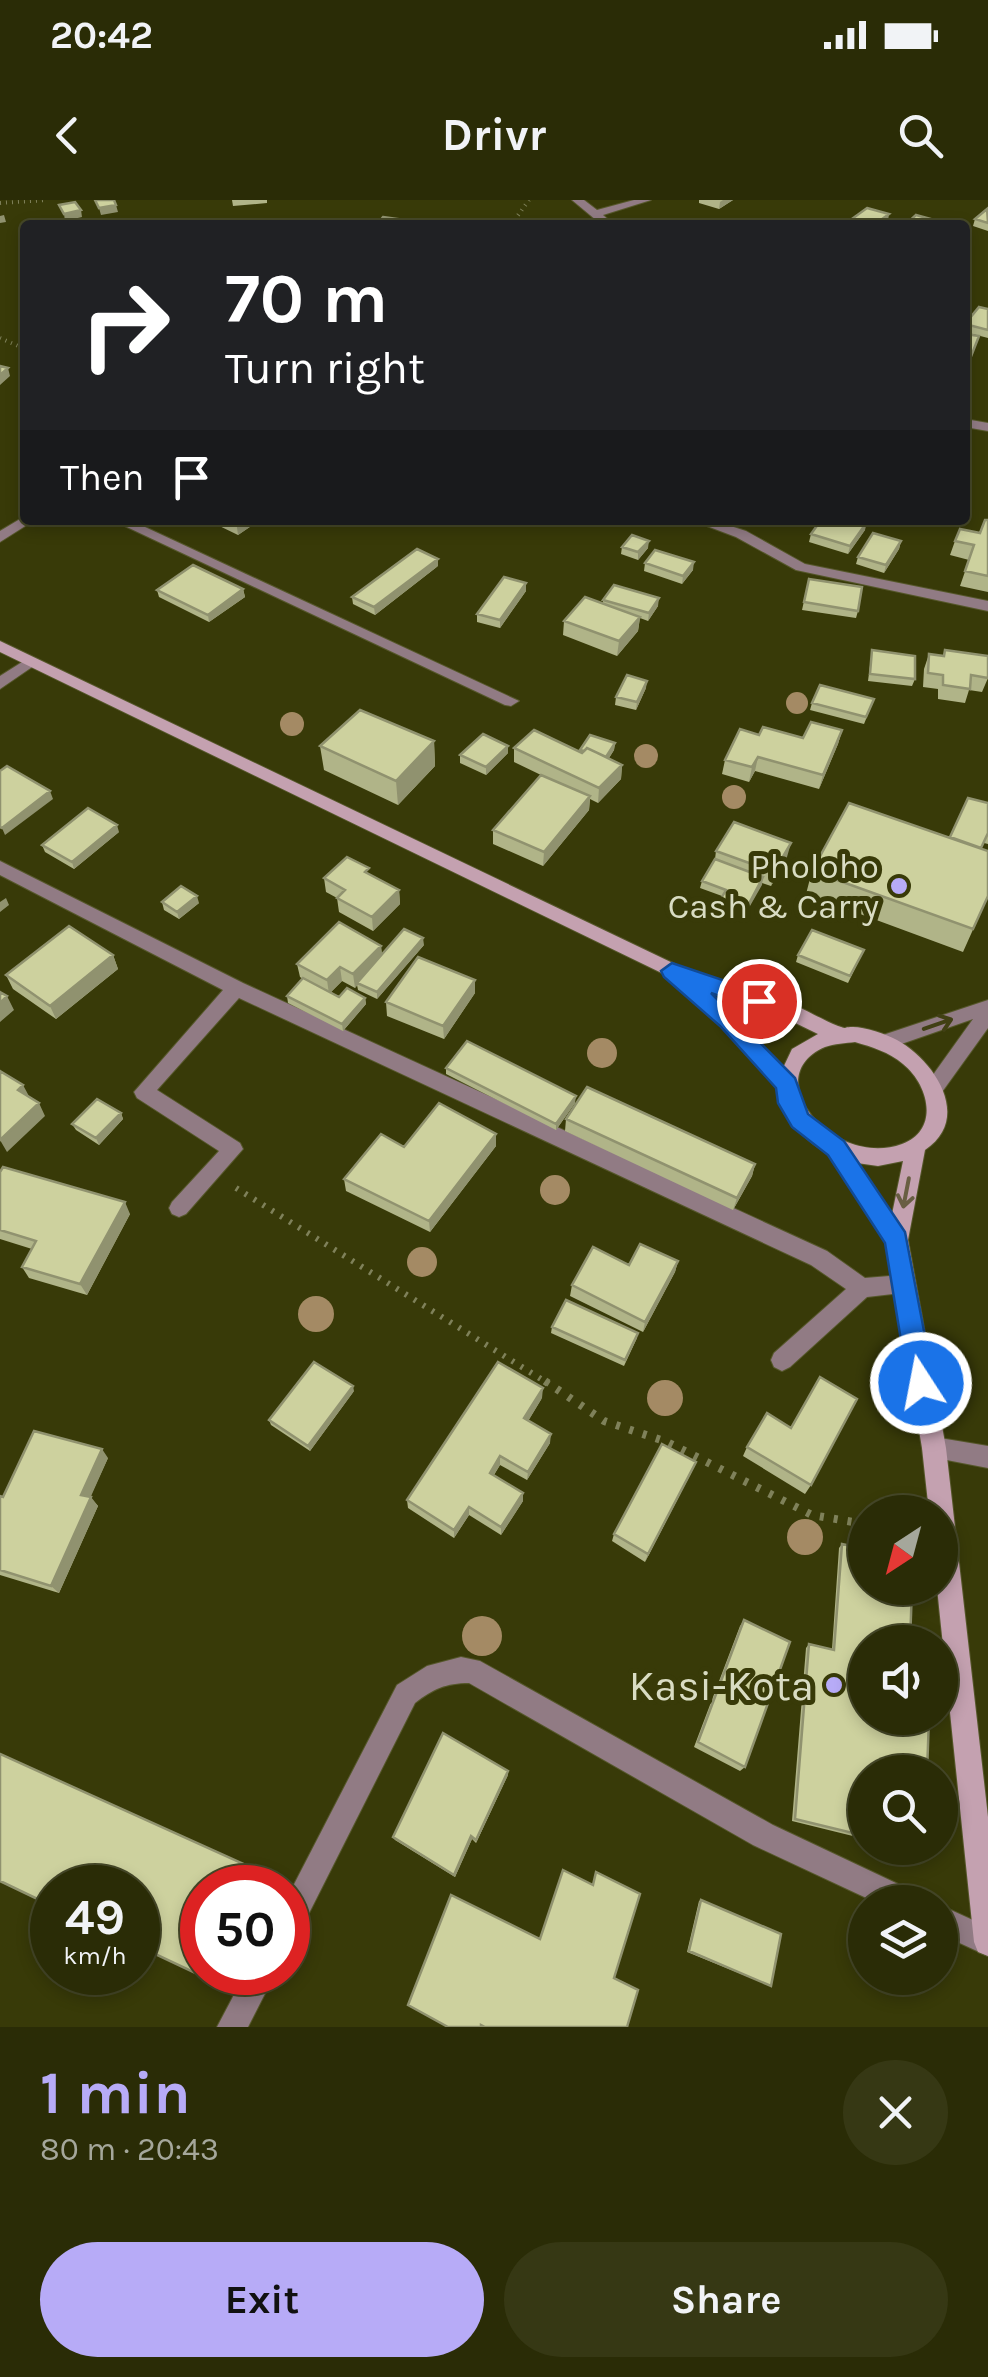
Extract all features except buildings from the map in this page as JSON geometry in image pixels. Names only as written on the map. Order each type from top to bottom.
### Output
[{"type":"main road","points":[[0,646],[672,971],[788,1011],[840,1034],[887,1041],[924,1068],[935,1086],[939,1103],[936,1120],[916,1146],[897,1240],[934,1448],[988,1942]]},
{"type":"main road","points":[[672,971],[728,1020],[787,1084]]},
{"type":"main road","points":[[840,1034],[802,1051],[791,1066],[787,1084],[790,1103],[800,1121],[836,1148],[897,1240]]},
{"type":"main road","points":[[836,1148],[878,1156],[916,1146]]},
{"type":"street","points":[[578,200],[603,220]]},
{"type":"street","points":[[595,214],[646,200]]},
{"type":"street","points":[[130,525],[511,701]]},
{"type":"street","points":[[713,525],[741,534],[801,567],[988,606]]},
{"type":"street","points":[[0,684],[30,662]]},
{"type":"street","points":[[0,867],[236,988],[800,1249],[862,1288],[902,1285]]},
{"type":"street","points":[[178,1208],[233,1149],[144,1092],[236,988]]},
{"type":"street","points":[[887,1041],[988,1011]]},
{"type":"street","points":[[935,1086],[988,1011]]},
{"type":"street","points":[[782,1360],[862,1288]]},
{"type":"street","points":[[934,1448],[988,1456]]},
{"type":"street","points":[[310,1882],[406,1694],[429,1675],[449,1669],[471,1670],[763,1835],[869,1885]]},
{"type":"street","points":[[958,1928],[988,1942]]},
{"type":"street","points":[[232,2027],[249,1995]]},
{"type":"path","points":[[0,203],[47,200]]},
{"type":"path","points":[[212,1172],[473,1333],[604,1421],[668,1442],[812,1516],[848,1521]]},
{"type":"place","name":"Pholoho Cash & Carry","points":[[899,886]]},
{"type":"place","name":"Kasi-Kota","points":[[834,1685]]},
{"type":"route","points":[[759,1001],[672,971],[728,1020],[787,1084],[790,1103],[800,1121],[836,1148],[897,1240],[921,1383]]}]
